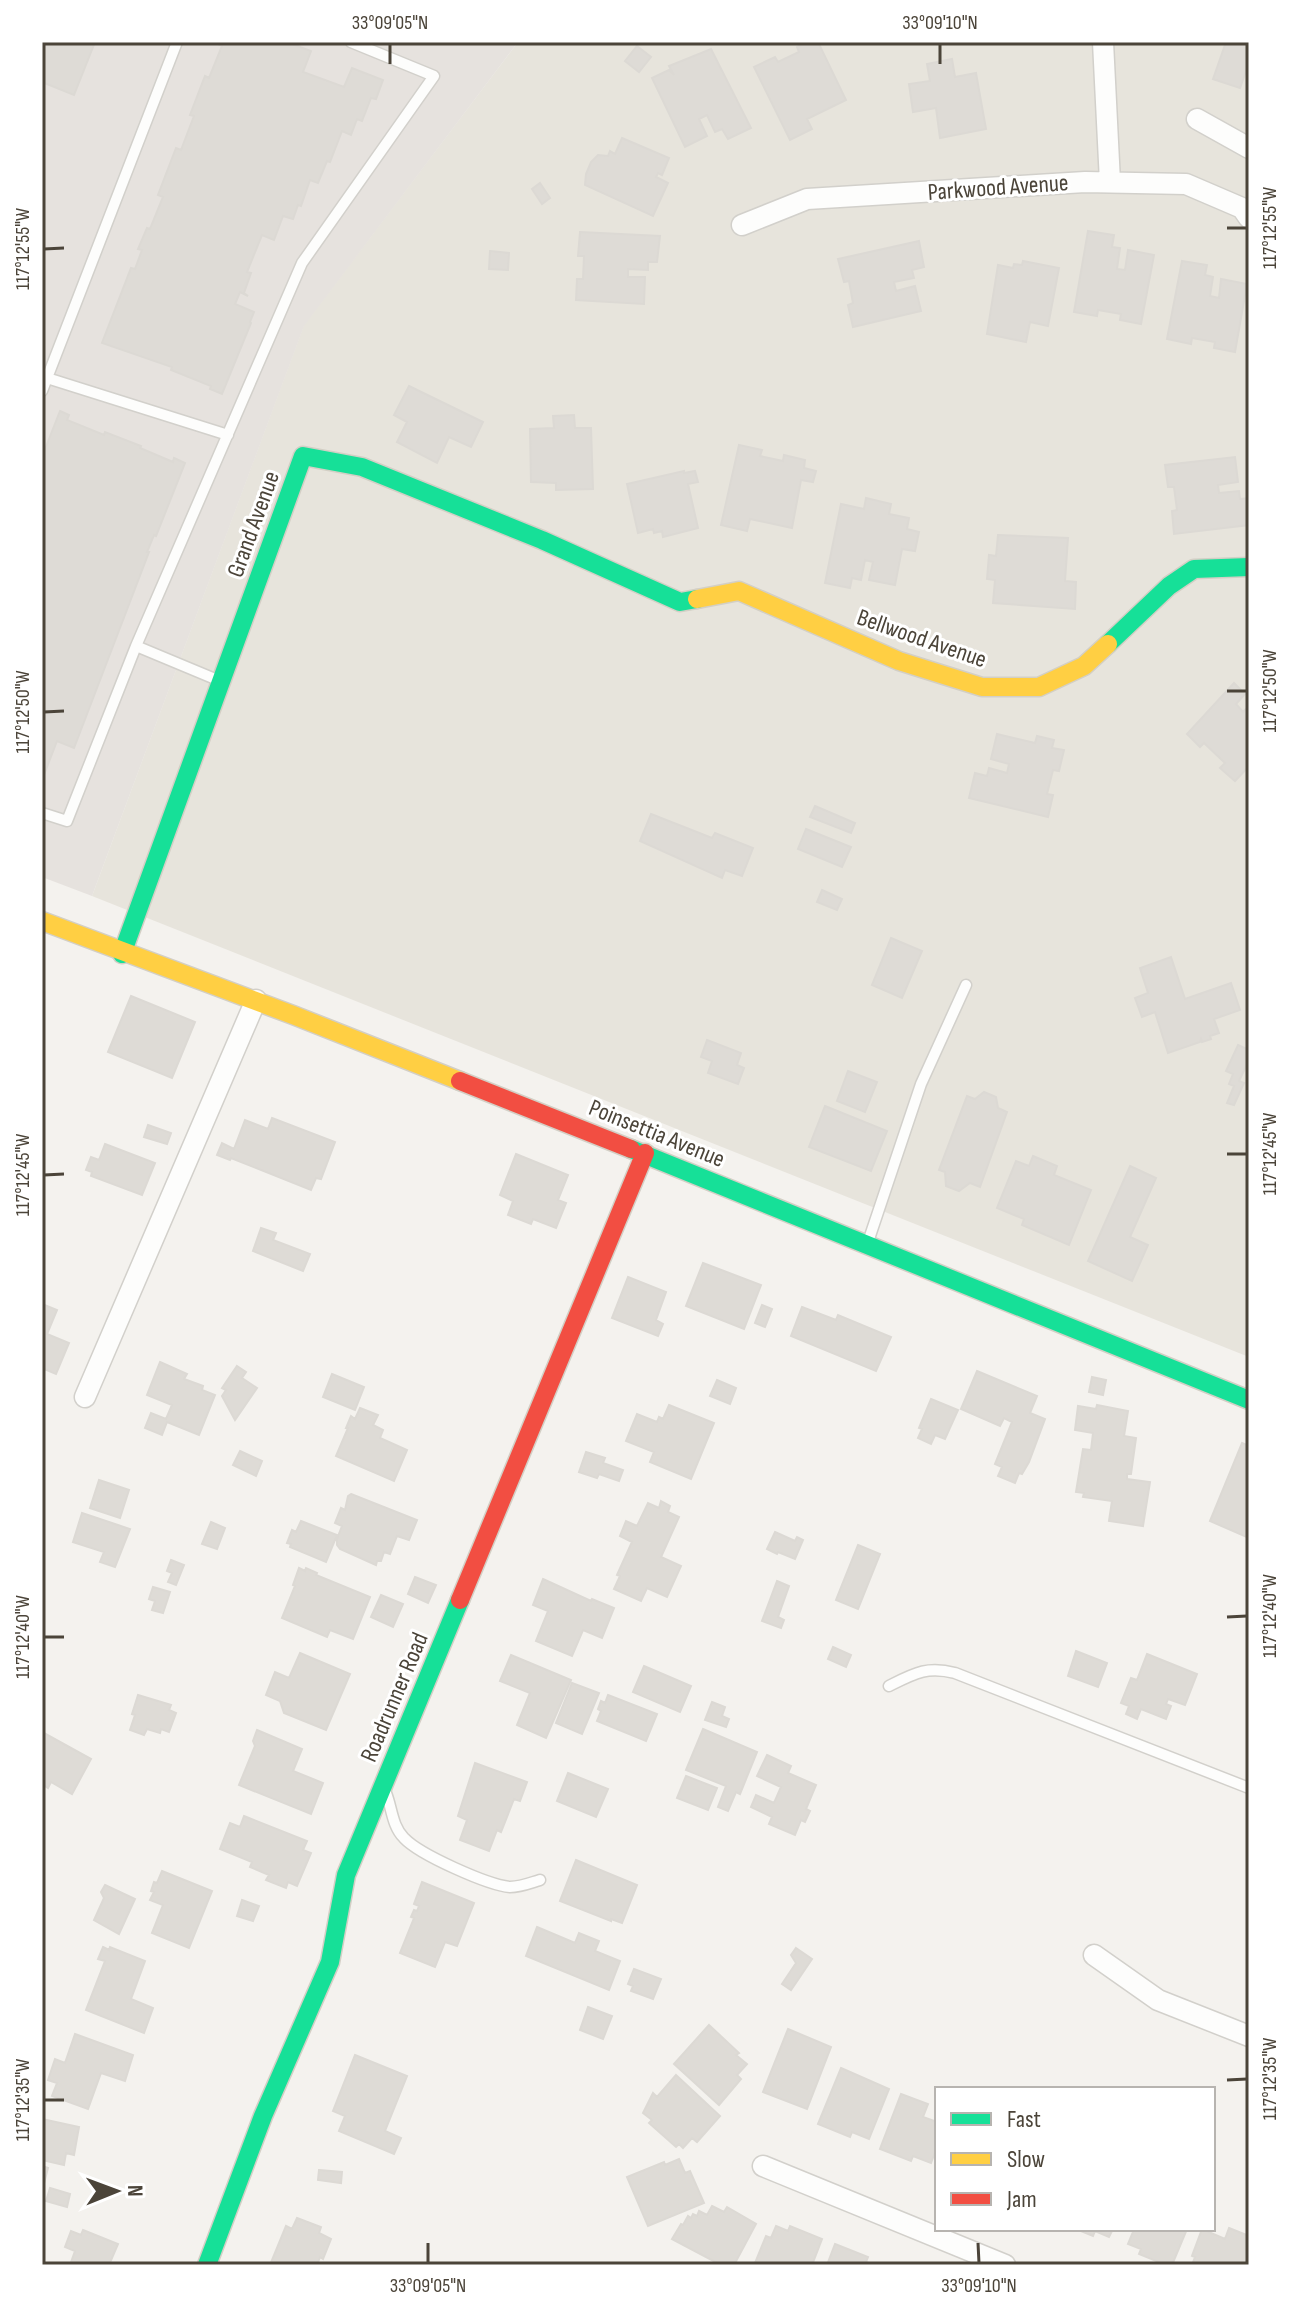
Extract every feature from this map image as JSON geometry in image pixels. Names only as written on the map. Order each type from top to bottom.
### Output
[{"type":"street","points":[[1103,42],[1110,182]]},
{"type":"street","points":[[1197,119],[1249,148]]},
{"type":"street","name":"Parkwood Avenue","points":[[742,225],[807,199],[1085,182],[1186,184],[1242,208],[1249,218]]},
{"type":"street","name":"Grand Avenue","points":[[122,954],[303,456],[362,467],[542,540],[680,602],[739,591]]},
{"type":"street","name":"Bellwood Avenue","points":[[739,591],[899,661],[982,687],[1039,687],[1084,666],[1169,586],[1194,569],[1249,567]]},
{"type":"street","name":"Poinsettia Avenue","points":[[42,921],[122,954],[256,1000],[645,1153],[1249,1400]]},
{"type":"street","points":[[85,1397],[256,1000]]},
{"type":"street","name":"Roadrunner Road","points":[[207,2265],[263,2116],[330,1962],[346,1875],[645,1153]]},
{"type":"street","points":[[1094,1955],[1158,2000],[1249,2036]]},
{"type":"street","points":[[763,2166],[1005,2265]]},
{"type":"lane","points":[[42,391],[177,42]]},
{"type":"lane","points":[[42,813],[67,821],[136,646],[302,263],[434,76],[351,42]]},
{"type":"lane","points":[[47,378],[228,435]]},
{"type":"lane","points":[[136,646],[221,682]]},
{"type":"lane","points":[[867,1243],[921,1084],[966,985]]},
{"type":"lane","points":[[889,1686],[921,1670],[939,1668],[1249,1788]]},
{"type":"lane","points":[[383,1788],[399,1832],[421,1851],[505,1886],[517,1887],[540,1880]]},
{"type":"shaded area","points":[[42,42],[518,42],[304,326],[92,896],[42,877]]},
{"type":"shaded area","points":[[518,42],[1249,42],[1249,1357],[92,896],[304,325]]},
{"type":"building","points":[[42,42],[95,42],[74,95],[42,82]]},
{"type":"building","points":[[219,42],[287,42],[311,51],[303,72],[344,87],[352,68],[383,80],[376,99],[371,98],[362,121],[357,119],[351,135],[342,131],[318,183],[310,180],[293,219],[283,216],[274,240],[262,235],[247,272],[251,273],[244,293],[248,296],[240,292],[235,304],[254,312],[222,394],[210,389],[211,386],[171,370],[172,367],[102,343],[131,268],[135,269],[142,250],[138,249],[163,197],[158,195],[176,148],[181,150],[205,76],[209,78],[222,46]]},
{"type":"building","points":[[807,42],[818,42],[846,100],[807,119],[812,129],[790,140],[754,67],[775,57],[778,62],[799,52],[797,47]]},
{"type":"building","points":[[1226,42],[1249,42],[1249,63],[1240,88],[1213,79]]},
{"type":"building","points":[[637,46],[651,57],[639,72],[625,61]]},
{"type":"building","points":[[711,49],[751,128],[728,139],[722,129],[715,132],[707,115],[699,119],[707,136],[685,147],[652,78],[669,70],[674,75],[669,66]]},
{"type":"building","points":[[952,59],[955,77],[976,73],[986,129],[940,138],[936,108],[913,112],[909,84],[930,81],[927,64]]},
{"type":"building","points":[[622,138],[669,158],[662,175],[658,173],[656,177],[668,183],[653,216],[585,185],[591,162],[598,155],[608,156],[610,151],[615,154]]},
{"type":"building","points":[[540,183],[550,198],[542,204],[532,189]]},
{"type":"building","points":[[1088,231],[1114,235],[1112,247],[1120,248],[1117,269],[1125,270],[1128,250],[1154,255],[1141,324],[1120,320],[1121,314],[1098,310],[1097,316],[1074,312]]},
{"type":"building","points":[[580,232],[660,236],[657,262],[648,262],[648,270],[628,269],[628,277],[645,277],[644,304],[576,300],[577,279],[583,279],[584,256],[578,256]]},
{"type":"building","points":[[919,241],[924,267],[912,270],[914,278],[894,282],[896,291],[915,286],[921,311],[853,327],[848,305],[853,303],[849,281],[844,282],[838,259]]},
{"type":"building","points":[[490,251],[509,253],[508,270],[489,269]]},
{"type":"building","points":[[1023,261],[1059,268],[1048,326],[1030,322],[1026,342],[987,334],[998,265],[1013,268],[1014,264],[1022,265]]},
{"type":"building","points":[[1182,261],[1207,265],[1205,275],[1213,277],[1210,296],[1219,298],[1221,279],[1247,284],[1235,352],[1214,348],[1215,342],[1192,338],[1191,344],[1167,339]]},
{"type":"building","points":[[409,386],[483,422],[471,447],[449,437],[437,463],[397,442],[407,422],[394,415]]},
{"type":"building","points":[[60,411],[69,415],[67,420],[141,446],[173,462],[174,458],[185,463],[147,552],[74,748],[57,741],[42,780],[42,457]]},
{"type":"building","points":[[574,415],[575,428],[591,428],[593,489],[556,490],[556,483],[531,482],[530,429],[554,428],[553,416]]},
{"type":"building","points":[[739,445],[762,450],[760,456],[783,461],[784,455],[805,460],[804,468],[816,471],[813,482],[801,480],[792,528],[750,519],[747,531],[721,525]]},
{"type":"building","points":[[1235,457],[1238,482],[1218,485],[1219,493],[1239,491],[1240,499],[1249,498],[1249,525],[1174,534],[1172,511],[1177,510],[1174,487],[1168,487],[1165,465]]},
{"type":"building","points":[[695,471],[698,482],[688,484],[698,528],[663,537],[662,531],[654,533],[653,529],[638,533],[627,484]]},
{"type":"building","points":[[866,498],[891,504],[889,514],[909,518],[907,529],[919,532],[915,551],[902,549],[895,585],[869,580],[873,562],[865,560],[861,580],[852,578],[850,588],[825,583],[841,504],[864,509]]},
{"type":"building","points":[[998,535],[1068,538],[1065,581],[1076,582],[1075,609],[993,603],[995,580],[987,579],[989,555],[996,556]]},
{"type":"building","points":[[1234,683],[1245,694],[1236,704],[1243,712],[1249,706],[1249,766],[1235,781],[1220,768],[1225,763],[1204,743],[1200,747],[1187,734]]},
{"type":"building","points":[[997,734],[1035,743],[1037,736],[1054,740],[1052,748],[1064,750],[1059,771],[1053,770],[1047,794],[1053,795],[1048,817],[969,798],[975,773],[987,776],[989,768],[1007,773],[1009,764],[991,759]]},
{"type":"building","points":[[815,806],[855,823],[851,833],[810,817]]},
{"type":"building","points":[[651,814],[712,838],[715,833],[753,848],[742,876],[725,870],[722,878],[640,841]]},
{"type":"building","points":[[806,829],[851,847],[842,867],[798,849]]},
{"type":"building","points":[[822,890],[842,899],[837,910],[817,902]]},
{"type":"building","points":[[891,938],[922,951],[902,998],[872,985]]},
{"type":"building","points":[[1171,957],[1185,999],[1231,983],[1240,1010],[1214,1019],[1219,1033],[1210,1036],[1211,1039],[1202,1042],[1201,1039],[1168,1053],[1155,1012],[1142,1017],[1135,998],[1148,993],[1140,968]]},
{"type":"building","points":[[131,996],[195,1022],[172,1078],[108,1052]]},
{"type":"building","points":[[707,1040],[741,1053],[737,1065],[744,1068],[738,1084],[708,1073],[712,1061],[701,1057]]},
{"type":"building","points":[[1238,1045],[1249,1050],[1249,1060],[1239,1081],[1244,1083],[1234,1105],[1227,1103],[1234,1086],[1229,1084],[1233,1074],[1226,1071]]},
{"type":"building","points":[[848,1071],[877,1082],[865,1112],[837,1101]]},
{"type":"building","points":[[984,1092],[996,1097],[998,1108],[1007,1112],[980,1187],[970,1183],[959,1191],[946,1186],[945,1172],[939,1170],[967,1096],[975,1099]]},
{"type":"building","points":[[825,1106],[887,1131],[871,1171],[809,1147]]},
{"type":"building","points":[[272,1118],[335,1142],[321,1179],[316,1178],[311,1190],[217,1155],[222,1143],[234,1149],[245,1120],[268,1129]]},
{"type":"building","points":[[148,1125],[171,1133],[167,1144],[144,1137]]},
{"type":"building","points":[[105,1144],[155,1163],[142,1195],[91,1176],[92,1172],[86,1170],[91,1157],[99,1160]]},
{"type":"building","points":[[516,1154],[568,1175],[558,1200],[566,1203],[556,1228],[533,1219],[531,1224],[508,1215],[513,1201],[500,1195]]},
{"type":"building","points":[[1033,1156],[1057,1166],[1054,1175],[1091,1190],[1069,1245],[1022,1225],[1024,1219],[997,1208],[1016,1161],[1029,1166]]},
{"type":"building","points":[[1130,1166],[1156,1178],[1130,1237],[1148,1245],[1132,1281],[1088,1261]]},
{"type":"building","points":[[261,1228],[276,1233],[273,1240],[310,1254],[303,1271],[253,1251]]},
{"type":"building","points":[[703,1263],[761,1285],[744,1329],[686,1306]]},
{"type":"building","points":[[628,1277],[666,1292],[656,1320],[663,1324],[658,1336],[612,1318]]},
{"type":"building","points":[[42,1304],[57,1310],[47,1334],[69,1343],[56,1374],[42,1368]]},
{"type":"building","points":[[762,1305],[772,1309],[765,1327],[755,1323]]},
{"type":"building","points":[[802,1307],[836,1320],[838,1315],[891,1337],[876,1371],[791,1336]]},
{"type":"building","points":[[160,1362],[187,1374],[184,1379],[203,1386],[202,1390],[215,1395],[199,1435],[167,1422],[162,1435],[145,1428],[151,1413],[166,1419],[172,1405],[147,1395]]},
{"type":"building","points":[[237,1366],[246,1372],[242,1378],[257,1388],[235,1420],[222,1396],[226,1390],[222,1388]]},
{"type":"building","points":[[977,1371],[1037,1396],[1030,1413],[1045,1419],[1029,1462],[1015,1483],[998,1476],[1002,1467],[995,1464],[1012,1422],[1004,1418],[1000,1426],[961,1409]]},
{"type":"building","points":[[332,1374],[364,1387],[355,1410],[323,1397]]},
{"type":"building","points":[[1092,1377],[1106,1380],[1103,1395],[1089,1392]]},
{"type":"building","points":[[717,1380],[736,1388],[730,1404],[710,1396]]},
{"type":"building","points":[[931,1399],[958,1410],[945,1439],[935,1435],[931,1444],[918,1438]]},
{"type":"building","points":[[669,1405],[714,1423],[691,1479],[650,1462],[654,1452],[626,1441],[637,1414],[657,1422],[659,1417],[663,1419]]},
{"type":"building","points":[[1097,1405],[1128,1411],[1124,1436],[1136,1438],[1131,1474],[1127,1474],[1127,1479],[1150,1482],[1143,1526],[1109,1521],[1112,1501],[1083,1497],[1084,1493],[1076,1492],[1083,1449],[1091,1450],[1093,1433],[1075,1430],[1078,1406],[1096,1409]]},
{"type":"building","points":[[360,1408],[378,1415],[373,1425],[383,1430],[380,1438],[407,1450],[394,1481],[336,1456],[351,1416],[355,1419]]},
{"type":"building","points":[[1242,1443],[1249,1446],[1249,1538],[1210,1521]]},
{"type":"building","points":[[240,1451],[262,1461],[256,1476],[233,1465]]},
{"type":"building","points":[[586,1452],[605,1458],[603,1463],[623,1470],[619,1481],[599,1474],[597,1478],[579,1472]]},
{"type":"building","points":[[99,1480],[129,1490],[120,1518],[90,1508]]},
{"type":"building","points":[[351,1494],[417,1520],[409,1540],[397,1536],[390,1554],[384,1552],[376,1565],[337,1545],[342,1526],[335,1523],[341,1508],[345,1510]]},
{"type":"building","points":[[661,1501],[670,1506],[668,1512],[679,1517],[661,1557],[681,1566],[667,1597],[647,1588],[641,1601],[614,1589],[632,1542],[620,1536],[626,1521],[637,1526],[648,1503],[659,1508]]},
{"type":"building","points":[[82,1513],[130,1529],[115,1567],[100,1562],[104,1552],[73,1542]]},
{"type":"building","points":[[301,1521],[337,1535],[326,1562],[287,1543],[292,1530],[296,1532]]},
{"type":"building","points":[[211,1522],[225,1528],[217,1549],[202,1544]]},
{"type":"building","points":[[775,1532],[795,1541],[797,1537],[803,1540],[795,1559],[767,1549]]},
{"type":"building","points":[[858,1545],[880,1554],[858,1609],[836,1600]]},
{"type":"building","points":[[171,1560],[184,1565],[176,1585],[168,1582],[172,1573],[167,1571]]},
{"type":"building","points":[[299,1568],[305,1571],[306,1568],[370,1597],[353,1639],[330,1630],[327,1637],[282,1618]]},
{"type":"building","points":[[415,1577],[436,1585],[428,1603],[408,1594]]},
{"type":"building","points":[[543,1579],[614,1608],[602,1638],[583,1630],[572,1656],[536,1641],[548,1611],[533,1605]]},
{"type":"building","points":[[777,1581],[789,1586],[778,1617],[784,1620],[781,1628],[762,1621]]},
{"type":"building","points":[[153,1587],[170,1592],[163,1613],[152,1610],[155,1601],[149,1599]]},
{"type":"building","points":[[381,1595],[403,1604],[393,1627],[371,1617]]},
{"type":"building","points":[[833,1647],[851,1655],[846,1667],[828,1659]]},
{"type":"building","points":[[1076,1651],[1107,1663],[1098,1687],[1068,1676]]},
{"type":"building","points":[[300,1653],[350,1674],[326,1730],[284,1713],[280,1701],[266,1695],[275,1672],[289,1678]]},
{"type":"building","points":[[1147,1654],[1197,1674],[1185,1705],[1168,1699],[1166,1704],[1171,1706],[1166,1719],[1141,1709],[1137,1719],[1126,1714],[1129,1706],[1121,1703],[1131,1678],[1137,1680]]},
{"type":"building","points":[[511,1655],[571,1680],[546,1738],[517,1725],[530,1693],[500,1681]]},
{"type":"building","points":[[644,1666],[691,1686],[680,1712],[633,1692]]},
{"type":"building","points":[[572,1683],[599,1693],[582,1734],[556,1723]]},
{"type":"building","points":[[138,1695],[171,1705],[169,1710],[176,1713],[169,1732],[147,1729],[144,1735],[130,1730]]},
{"type":"building","points":[[608,1695],[657,1714],[646,1741],[597,1721],[601,1701],[605,1703]]},
{"type":"building","points":[[712,1702],[725,1707],[722,1716],[729,1719],[726,1727],[705,1720]]},
{"type":"building","points":[[703,1729],[757,1752],[740,1794],[736,1792],[728,1811],[718,1807],[726,1786],[686,1770]]},
{"type":"building","points":[[257,1730],[302,1749],[293,1771],[323,1783],[311,1814],[239,1785],[255,1746],[253,1741]]},
{"type":"building","points":[[42,1732],[91,1759],[72,1794],[51,1782],[48,1788],[42,1784]]},
{"type":"building","points":[[767,1755],[791,1766],[788,1773],[816,1785],[806,1809],[810,1811],[805,1822],[801,1820],[795,1835],[769,1824],[772,1817],[751,1807],[756,1795],[774,1803],[781,1787],[757,1776]]},
{"type":"building","points":[[475,1763],[527,1782],[520,1801],[514,1799],[501,1832],[497,1830],[489,1851],[460,1840],[467,1820],[458,1816]]},
{"type":"building","points":[[568,1773],[608,1789],[596,1817],[557,1801]]},
{"type":"building","points":[[686,1776],[717,1788],[708,1810],[677,1798]]},
{"type":"building","points":[[244,1816],[307,1841],[303,1850],[311,1853],[297,1886],[288,1882],[286,1888],[266,1880],[269,1875],[250,1867],[252,1862],[220,1849],[230,1823],[240,1827]]},
{"type":"building","points":[[576,1860],[637,1885],[622,1923],[560,1901]]},
{"type":"building","points":[[162,1871],[212,1891],[189,1948],[152,1933],[163,1905],[150,1900],[154,1892],[151,1891]]},
{"type":"building","points":[[422,1882],[474,1903],[457,1946],[445,1942],[435,1967],[400,1953],[414,1918],[411,1917],[419,1906],[414,1904]]},
{"type":"building","points":[[105,1885],[135,1899],[119,1934],[94,1920],[104,1898],[101,1892]]},
{"type":"building","points":[[242,1900],[259,1906],[253,1921],[237,1916]]},
{"type":"building","points":[[537,1927],[575,1943],[579,1933],[599,1941],[595,1951],[620,1961],[609,1990],[526,1956]]},
{"type":"building","points":[[103,1947],[145,1961],[131,1999],[153,2008],[144,2033],[86,2010],[105,1961],[98,1959]]},
{"type":"building","points":[[796,1948],[812,1959],[791,1990],[782,1984],[796,1963],[791,1955]]},
{"type":"building","points":[[634,1969],[661,1979],[653,1999],[631,1991],[633,1986],[628,1984]]},
{"type":"building","points":[[588,2007],[612,2016],[603,2039],[580,2030]]},
{"type":"building","points":[[709,2025],[747,2064],[737,2075],[741,2079],[719,2105],[674,2064]]},
{"type":"building","points":[[788,2029],[831,2047],[807,2109],[763,2092]]},
{"type":"building","points":[[75,2034],[133,2055],[125,2081],[101,2073],[88,2109],[52,2096],[57,2083],[48,2080],[55,2059],[65,2063]]},
{"type":"building","points":[[355,2055],[407,2076],[385,2131],[401,2138],[394,2154],[339,2131],[345,2116],[333,2111]]},
{"type":"building","points":[[841,2068],[889,2089],[869,2139],[852,2132],[850,2137],[818,2124]]},
{"type":"building","points":[[676,2075],[720,2116],[697,2142],[692,2138],[683,2148],[679,2144],[676,2147],[649,2123],[652,2120],[643,2113],[653,2093],[657,2097]]},
{"type":"building","points":[[901,2094],[928,2104],[923,2117],[935,2121],[935,2152],[931,2163],[913,2156],[911,2161],[880,2149]]},
{"type":"building","points":[[42,2119],[79,2127],[74,2155],[66,2153],[64,2165],[42,2160]]},
{"type":"building","points":[[679,2159],[685,2173],[690,2171],[704,2203],[648,2226],[627,2177]]},
{"type":"building","points":[[42,2166],[48,2168],[42,2191]]},
{"type":"building","points":[[319,2170],[342,2172],[341,2183],[318,2180]]},
{"type":"building","points":[[50,2188],[70,2194],[67,2207],[46,2201]]},
{"type":"building","points":[[712,2206],[724,2212],[727,2207],[756,2224],[734,2265],[721,2265],[672,2239],[688,2216],[697,2216],[699,2211],[707,2215]]},
{"type":"building","points":[[297,2218],[321,2227],[319,2233],[331,2239],[323,2259],[320,2257],[317,2265],[270,2265],[286,2226],[292,2229]]},
{"type":"building","points":[[776,2226],[788,2231],[790,2226],[822,2239],[812,2265],[755,2263],[766,2236],[771,2238]]},
{"type":"building","points":[[1229,2228],[1249,2236],[1249,2254],[1245,2265],[1192,2265],[1201,2231],[1225,2239]]},
{"type":"building","points":[[83,2230],[118,2244],[109,2265],[70,2265],[75,2251],[65,2247],[71,2231],[81,2235]]},
{"type":"building","points":[[1095,2231],[1112,2231],[1109,2237]]},
{"type":"building","points":[[1186,2231],[1172,2265],[1139,2254],[1141,2249],[1128,2244],[1133,2232]]},
{"type":"building","points":[[835,2244],[868,2257],[866,2262],[874,2265],[827,2265]]},
{"type":"traffic: fast","points":[[122,954],[303,456],[362,467],[542,540],[680,602],[697,599]]},
{"type":"traffic: fast","points":[[1108,644],[1169,586],[1194,569],[1249,567]]},
{"type":"traffic: fast","points":[[631,1149],[1249,1400]]},
{"type":"traffic: fast","points":[[207,2265],[263,2116],[330,1962],[346,1875],[460,1600]]},
{"type":"traffic: slow","points":[[697,599],[739,591],[899,661],[982,687],[1039,687],[1084,666],[1108,644]]},
{"type":"traffic: slow","points":[[42,921],[460,1081]]},
{"type":"traffic: jam","points":[[460,1081],[631,1149]]},
{"type":"traffic: jam","points":[[460,1600],[645,1153]]}]
